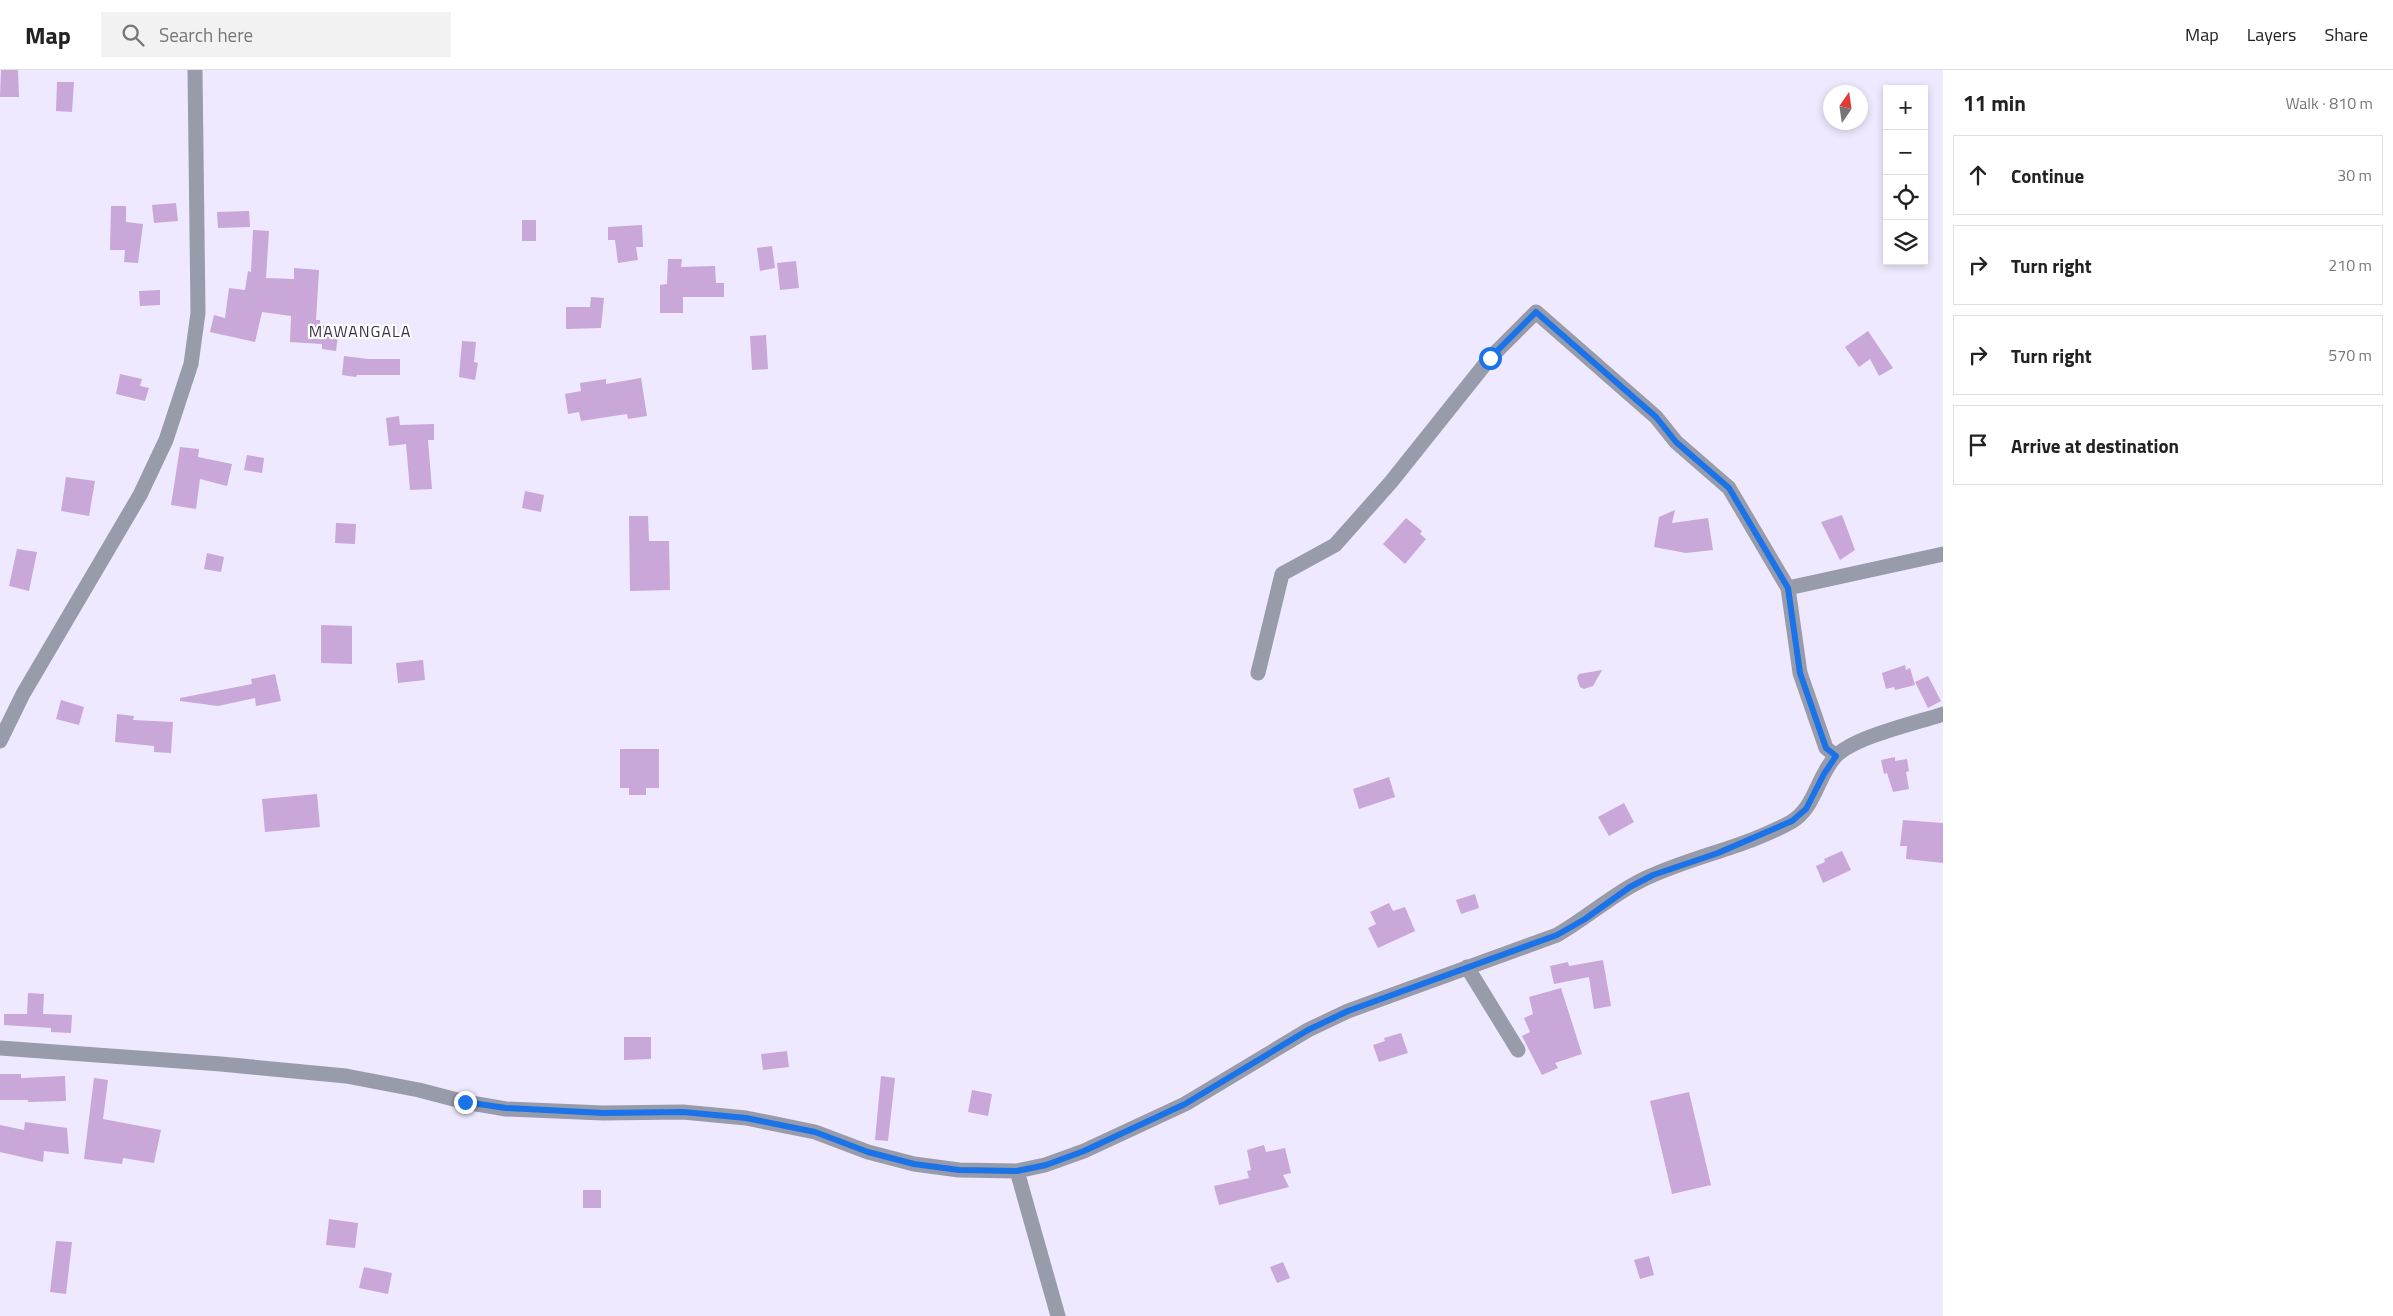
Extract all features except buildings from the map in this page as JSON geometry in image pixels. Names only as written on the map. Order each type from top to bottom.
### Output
[{"type":"street","points":[[0,741],[22,694],[140,495],[166,440],[190,364],[198,314],[195,70]]},
{"type":"street","points":[[1258,673],[1282,574],[1336,545],[1391,482],[1490,358],[1536,312],[1656,417],[1676,442],[1729,488],[1788,588],[1800,673],[1826,748],[1836,756]]},
{"type":"street","points":[[1788,588],[1943,554]]},
{"type":"street","points":[[0,1048],[221,1064],[346,1076],[419,1090],[465,1102],[506,1108],[603,1113],[683,1112],[746,1118],[815,1132],[868,1152],[914,1164],[959,1170],[1017,1171],[1046,1165],[1084,1151],[1185,1104],[1308,1030],[1348,1011],[1557,935],[1585,919],[1630,887],[1653,875],[1718,853],[1792,821],[1806,809],[1824,774],[1836,756],[1864,739],[1943,714]]},
{"type":"street","points":[[1467,967],[1518,1050]]},
{"type":"street","points":[[1017,1171],[1058,1316]]},
{"type":"district","name":"MAWANGALA","points":[[360,331]]},
{"type":"route","points":[[465,1102],[506,1108],[603,1113],[683,1112],[746,1118],[815,1132],[868,1152],[914,1164],[959,1170],[1017,1171],[1046,1165],[1084,1151],[1185,1104],[1308,1030],[1348,1011],[1422,982],[1557,935],[1585,919],[1630,887],[1653,875],[1718,853],[1792,821],[1806,809],[1814,791],[1836,756],[1826,748],[1800,673],[1788,588],[1729,488],[1676,442],[1656,417],[1536,312],[1490,358]]}]
